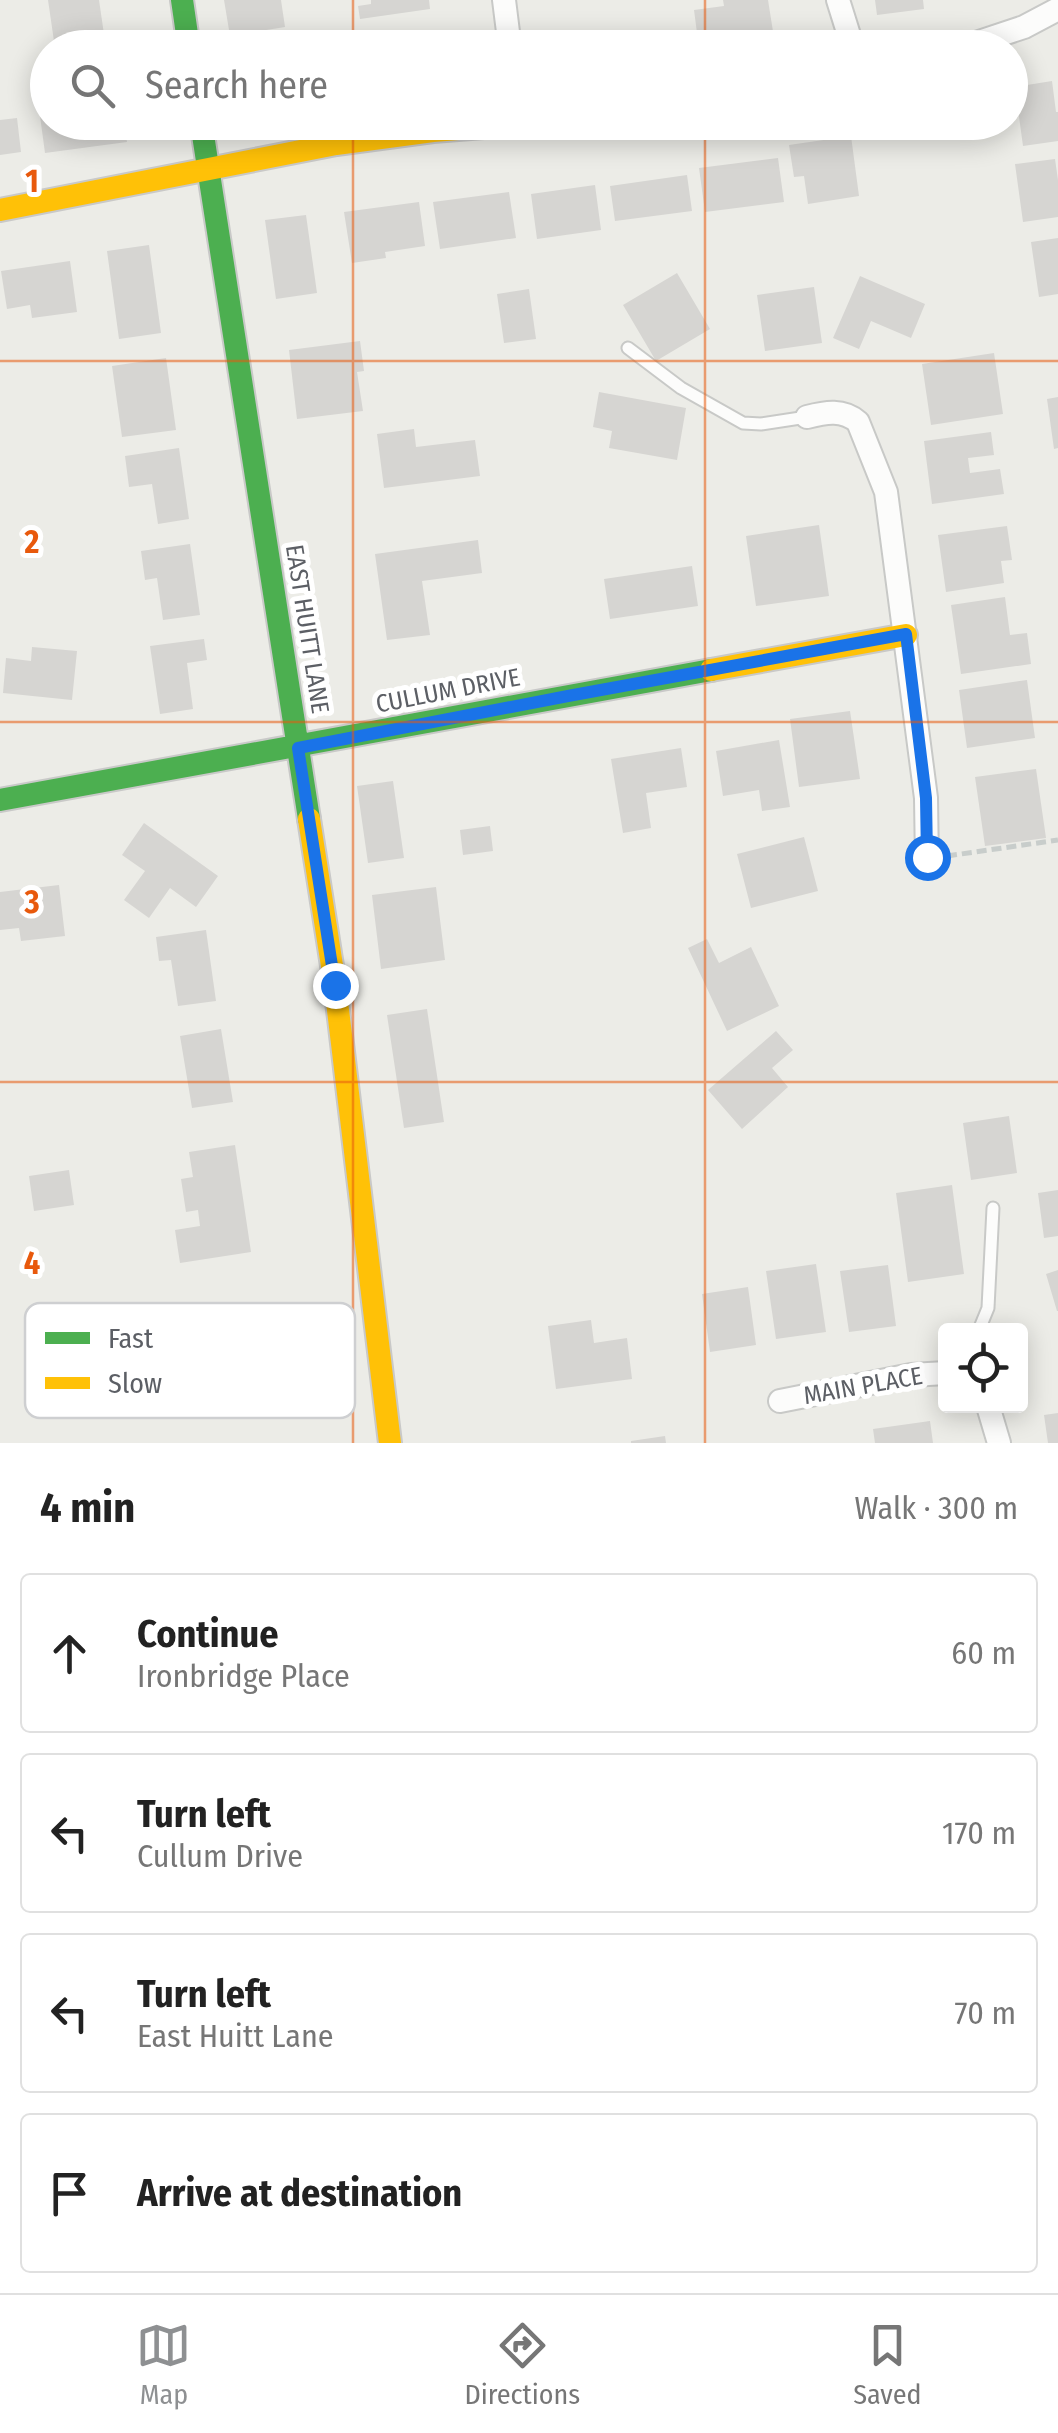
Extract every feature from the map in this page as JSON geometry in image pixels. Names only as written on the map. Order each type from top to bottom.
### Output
[{"type":"street","points":[[182,0],[187,30]]},
{"type":"street","points":[[504,0],[508,30]]},
{"type":"street","points":[[838,0],[847,30]]},
{"type":"street","points":[[1013,30],[1058,9]]},
{"type":"street","name":"EAST HUITT LANE","points":[[204,140],[335,985],[390,1443]]},
{"type":"street","points":[[0,210],[366,140]]},
{"type":"street","points":[[807,417],[826,412],[849,414],[858,422],[886,492],[937,859]]},
{"type":"street","name":"CULLUM DRIVE","points":[[0,800],[906,634]]},
{"type":"street","name":"MAIN PLACE","points":[[780,1402],[911,1375],[938,1373]]},
{"type":"street","points":[[990,1413],[1000,1443]]},
{"type":"lane","points":[[628,348],[681,388],[743,423],[807,417]]},
{"type":"lane","points":[[982,1323],[988,1308],[993,1208]]},
{"type":"path","points":[[937,859],[1058,840]]},
{"type":"building","points":[[48,0],[99,0],[103,30],[52,30]]},
{"type":"building","points":[[224,0],[281,0],[285,27],[229,30]]},
{"type":"building","points":[[371,0],[429,0],[430,9],[360,19],[358,6],[371,4]]},
{"type":"building","points":[[723,0],[768,0],[773,30],[697,30],[694,10],[724,6]]},
{"type":"building","points":[[875,0],[923,0],[924,9],[877,15]]},
{"type":"building","points":[[1052,81],[1058,141],[1023,146],[1022,140],[1028,140],[1028,85]]},
{"type":"building","points":[[17,118],[21,152],[0,155],[0,120]]},
{"type":"building","points":[[43,140],[127,142],[45,153]]},
{"type":"building","points":[[852,140],[859,196],[808,204],[804,176],[794,177],[789,145]]},
{"type":"building","points":[[778,158],[784,202],[705,212],[699,168]]},
{"type":"building","points":[[1055,159],[1058,217],[1023,222],[1015,164]]},
{"type":"building","points":[[687,175],[692,211],[615,221],[610,186]]},
{"type":"building","points":[[595,185],[601,230],[537,239],[531,194]]},
{"type":"building","points":[[509,192],[516,238],[440,249],[433,202]]},
{"type":"building","points":[[419,202],[425,246],[385,252],[386,258],[352,263],[344,212]]},
{"type":"building","points":[[306,215],[317,293],[276,299],[265,220]]},
{"type":"building","points":[[1058,238],[1058,294],[1039,297],[1031,242]]},
{"type":"building","points":[[149,245],[161,333],[119,339],[107,251]]},
{"type":"building","points":[[70,261],[77,312],[32,318],[30,305],[7,309],[1,271]]},
{"type":"building","points":[[677,273],[710,329],[656,361],[623,305]]},
{"type":"building","points":[[860,276],[925,304],[911,338],[871,321],[859,349],[833,338]]},
{"type":"building","points":[[814,287],[822,343],[765,351],[757,295]]},
{"type":"building","points":[[529,289],[536,339],[504,343],[497,294]]},
{"type":"building","points":[[360,341],[364,371],[357,372],[363,411],[297,419],[289,350]]},
{"type":"building","points":[[994,353],[1003,414],[931,425],[922,364]]},
{"type":"building","points":[[166,358],[176,430],[122,437],[112,366]]},
{"type":"building","points":[[599,392],[686,408],[677,460],[609,448],[612,431],[593,427]]},
{"type":"building","points":[[1058,397],[1058,448],[1054,449],[1047,399]]},
{"type":"building","points":[[414,429],[416,447],[475,440],[480,476],[384,488],[377,434]]},
{"type":"building","points":[[991,432],[994,455],[968,458],[970,473],[1000,469],[1004,494],[932,504],[924,441]]},
{"type":"building","points":[[179,448],[189,519],[158,524],[152,484],[129,487],[125,456]]},
{"type":"building","points":[[819,525],[829,596],[756,606],[746,536]]},
{"type":"building","points":[[1007,526],[1012,560],[1001,561],[1004,583],[946,592],[938,535]]},
{"type":"building","points":[[478,540],[482,573],[422,581],[430,635],[387,640],[375,554]]},
{"type":"building","points":[[190,544],[200,615],[163,620],[157,578],[145,580],[141,551]]},
{"type":"building","points":[[692,566],[698,606],[610,619],[604,579]]},
{"type":"building","points":[[1005,597],[1010,635],[1027,633],[1031,664],[961,674],[951,605]]},
{"type":"building","points":[[204,639],[207,660],[187,663],[193,709],[160,714],[150,646]]},
{"type":"building","points":[[32,647],[77,651],[72,700],[3,693],[6,658],[31,661]]},
{"type":"building","points":[[1027,680],[1035,738],[967,748],[959,690]]},
{"type":"building","points":[[850,711],[860,779],[799,787],[790,719]]},
{"type":"building","points":[[779,740],[790,807],[762,811],[759,790],[723,796],[716,751]]},
{"type":"building","points":[[681,748],[687,787],[646,793],[651,828],[623,833],[611,759]]},
{"type":"building","points":[[1036,769],[1046,838],[985,846],[975,777]]},
{"type":"building","points":[[393,781],[404,858],[368,863],[357,786]]},
{"type":"building","points":[[144,823],[218,876],[196,907],[170,888],[149,918],[124,900],[145,871],[122,855]]},
{"type":"building","points":[[490,826],[493,851],[463,855],[460,830]]},
{"type":"building","points":[[804,837],[818,891],[751,908],[737,854]]},
{"type":"building","points":[[59,885],[65,936],[21,941],[19,928],[0,930],[0,892]]},
{"type":"building","points":[[436,887],[445,960],[381,969],[372,895]]},
{"type":"building","points":[[206,930],[216,1001],[178,1006],[171,960],[159,961],[156,937]]},
{"type":"building","points":[[707,939],[719,963],[751,947],[779,1006],[727,1031],[688,948]]},
{"type":"building","points":[[427,1009],[444,1122],[404,1128],[387,1015]]},
{"type":"building","points":[[221,1029],[233,1102],[192,1108],[180,1036]]},
{"type":"building","points":[[776,1031],[793,1050],[772,1068],[788,1087],[742,1129],[708,1090]]},
{"type":"building","points":[[1009,1116],[1017,1173],[971,1180],[963,1123]]},
{"type":"building","points":[[235,1145],[251,1252],[180,1263],[175,1230],[200,1226],[198,1210],[186,1212],[181,1179],[193,1177],[189,1152]]},
{"type":"building","points":[[69,1170],[74,1205],[34,1211],[29,1176]]},
{"type":"building","points":[[952,1185],[964,1274],[908,1282],[896,1193]]},
{"type":"building","points":[[1058,1190],[1058,1236],[1044,1238],[1038,1193]]},
{"type":"building","points":[[816,1264],[826,1332],[776,1339],[766,1271]]},
{"type":"building","points":[[888,1265],[896,1326],[849,1332],[840,1271]]},
{"type":"building","points":[[1058,1270],[1058,1311],[1057,1311],[1046,1274]]},
{"type":"building","points":[[748,1287],[756,1345],[710,1352],[702,1294]]},
{"type":"building","points":[[591,1320],[594,1343],[627,1338],[632,1379],[556,1389],[548,1326]]},
{"type":"building","points":[[1058,1413],[1058,1443],[1048,1443],[1044,1415]]},
{"type":"building","points":[[930,1421],[933,1443],[875,1443],[873,1429]]},
{"type":"building","points":[[665,1436],[666,1443],[631,1443],[631,1441]]},
{"type":"traffic: fast","points":[[182,0],[186,30]]},
{"type":"traffic: fast","points":[[204,140],[309,819]]},
{"type":"traffic: fast","points":[[0,800],[711,670]]},
{"type":"traffic: slow","points":[[0,210],[366,140]]},
{"type":"traffic: slow","points":[[711,670],[906,635]]},
{"type":"traffic: slow","points":[[309,819],[335,985],[390,1443]]},
{"type":"route","points":[[335,985],[298,748],[906,634],[926,798],[927,857]]}]
